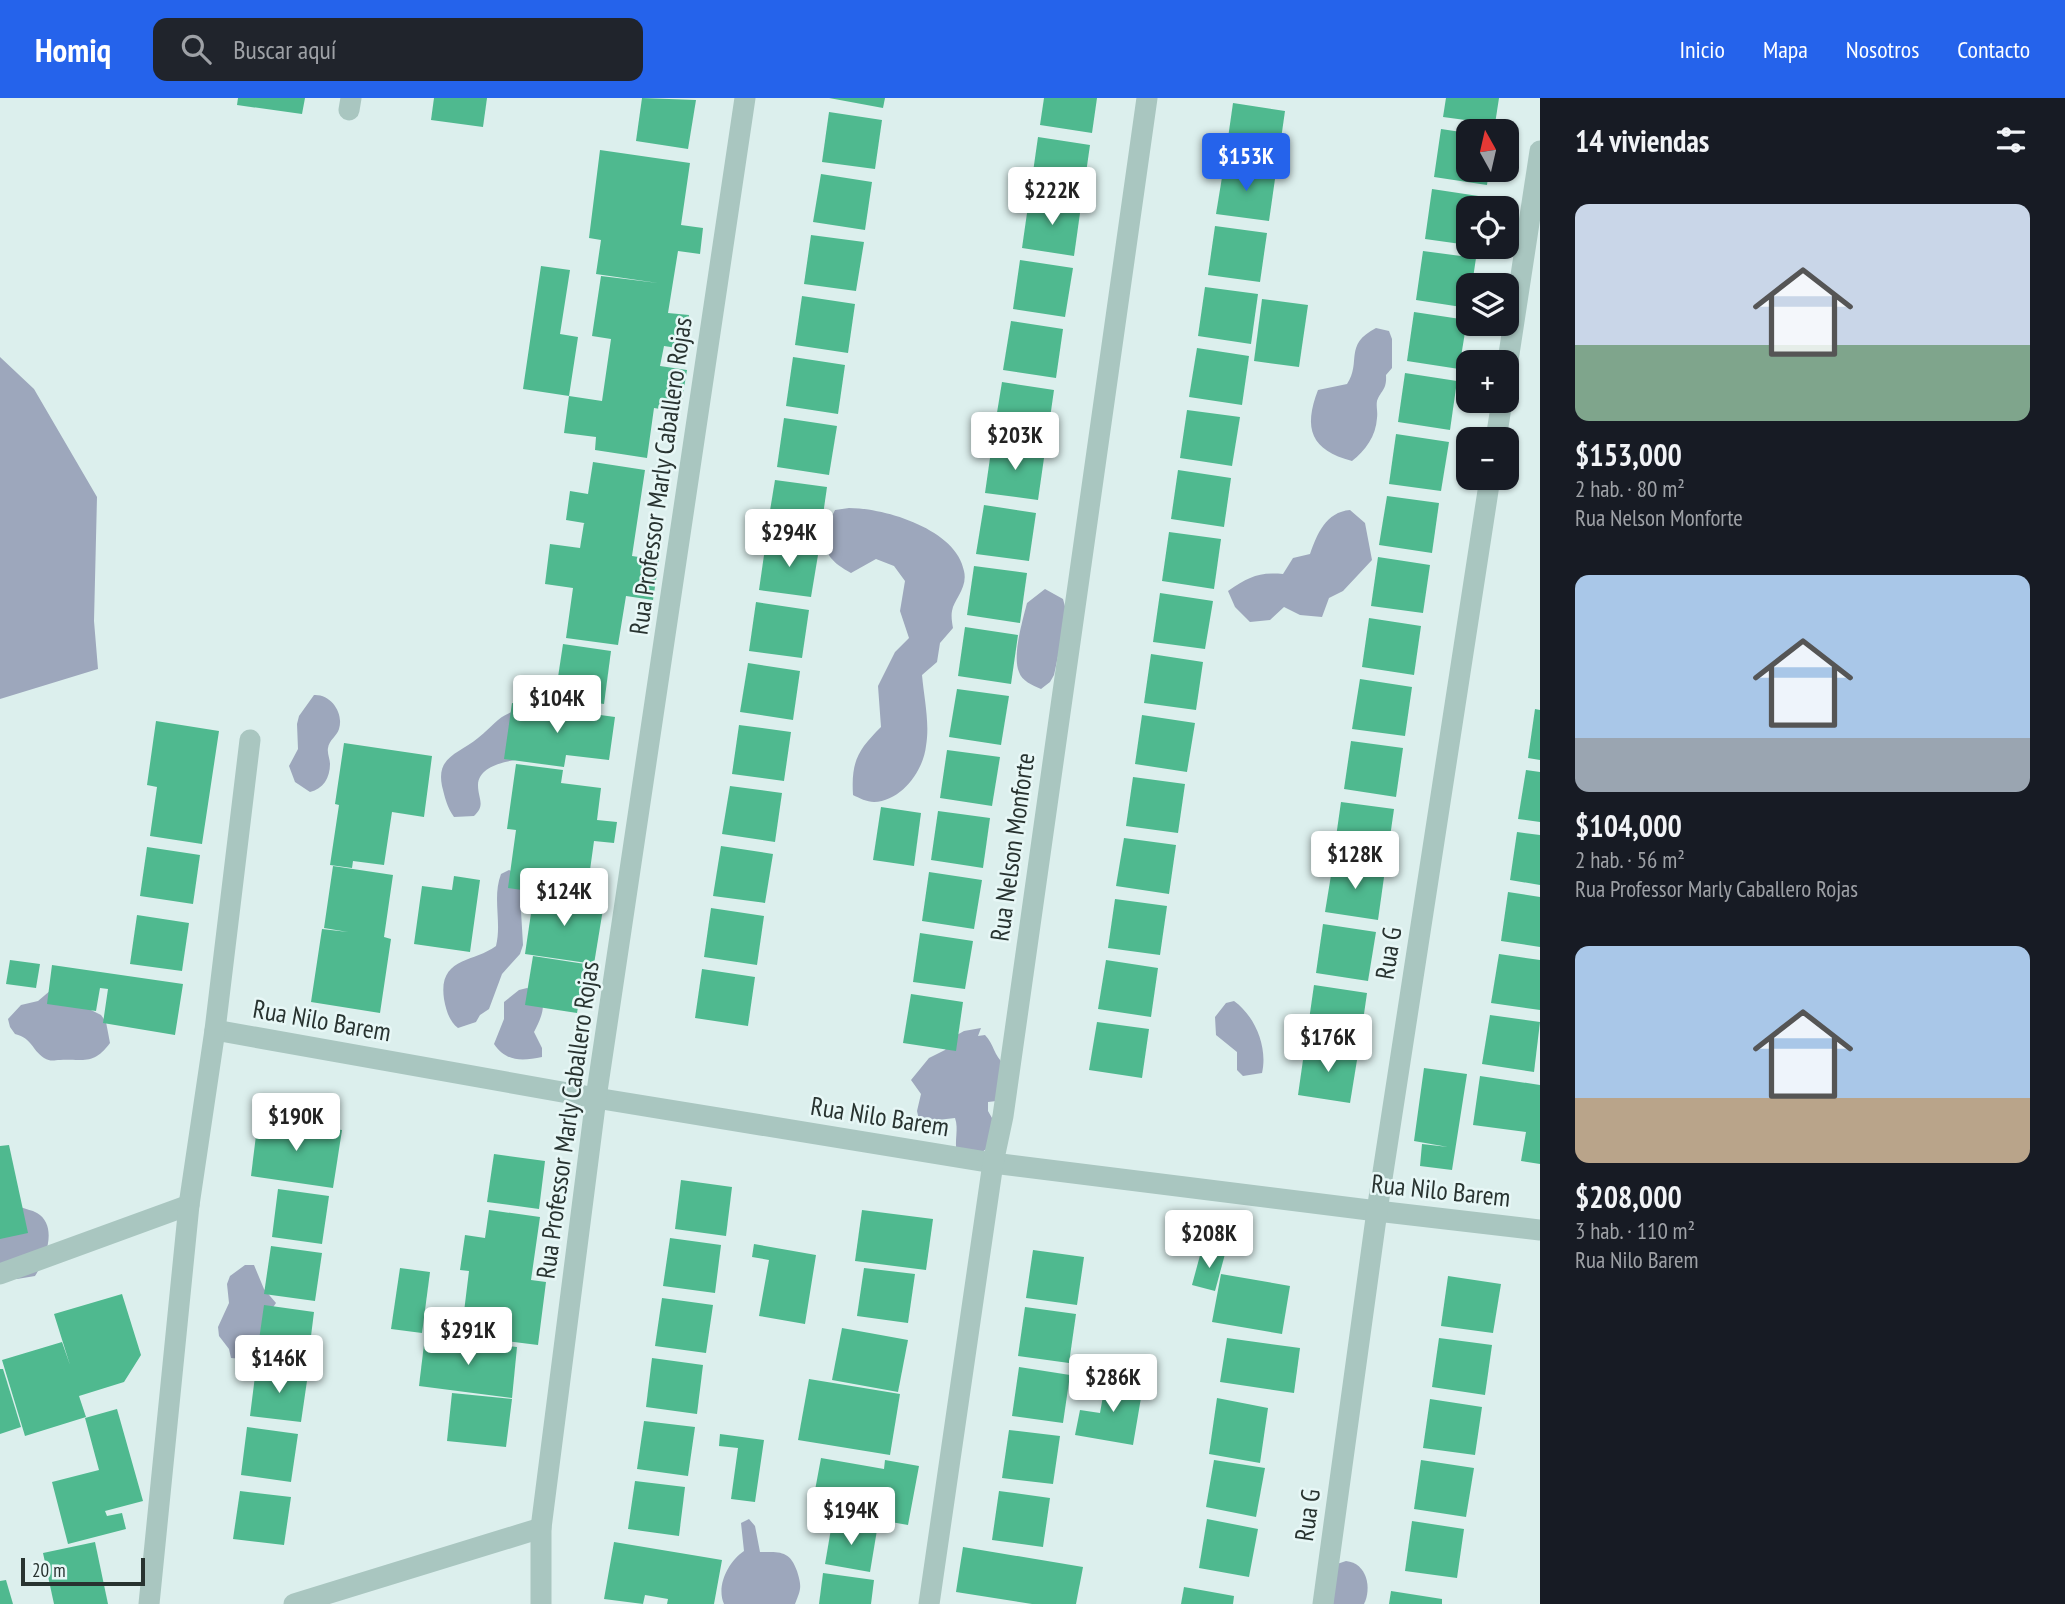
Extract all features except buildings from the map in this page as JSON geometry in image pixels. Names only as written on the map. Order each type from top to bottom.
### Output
[{"type":"street","name":"Rua Professor Marly Caballero Rojas","points":[[541,1604],[541,1528],[596,1098],[745,98]]},
{"type":"street","name":"Rua Nelson Monforte","points":[[929,1604],[993,1163],[1003,1116],[1147,98]]},
{"type":"street","points":[[1510,350],[1540,151]]},
{"type":"street","name":"Rua G","points":[[1323,1604],[1377,1212],[1488,490]]},
{"type":"street","points":[[149,1604],[188,1205],[215,1030],[250,740]]},
{"type":"street","name":"Rua Nilo Barem","points":[[215,1030],[596,1098],[993,1163],[1540,1230]]},
{"type":"street","points":[[0,1274],[188,1205]]},
{"type":"street","points":[[294,1604],[541,1528]]},
{"type":"shaded area","points":[[1376,328],[1389,331],[1392,339],[1392,368],[1386,375],[1385,387],[1377,401],[1376,425],[1372,437],[1352,461],[1327,451],[1319,444],[1311,427],[1313,404],[1318,390],[1347,384],[1356,347],[1366,334]]},
{"type":"shaded area","points":[[0,357],[34,389],[97,497],[94,621],[98,669],[0,699]]},
{"type":"shaded area","points":[[849,508],[900,517],[934,533],[959,557],[965,577],[952,611],[953,628],[940,643],[937,662],[922,675],[927,728],[926,746],[920,766],[902,791],[874,802],[853,795],[853,773],[862,750],[881,727],[878,686],[895,652],[909,638],[900,611],[905,581],[894,566],[876,559],[851,573],[828,554],[825,539],[835,510]]},
{"type":"shaded area","points":[[1350,510],[1365,523],[1372,560],[1343,591],[1329,598],[1322,617],[1300,615],[1284,607],[1270,620],[1250,622],[1235,607],[1228,591],[1254,576],[1283,574],[1293,558],[1310,554],[1319,532],[1329,520]]},
{"type":"shaded area","points":[[1045,589],[1063,599],[1067,614],[1054,675],[1041,689],[1022,678],[1017,657],[1027,603]]},
{"type":"shaded area","points":[[314,695],[331,701],[338,711],[340,723],[328,748],[329,774],[322,786],[310,792],[295,782],[289,766],[298,749],[299,716]]},
{"type":"shaded area","points":[[523,709],[530,758],[498,764],[484,772],[478,785],[481,805],[478,812],[474,816],[454,817],[442,786],[442,768],[451,757],[503,716]]},
{"type":"shaded area","points":[[509,870],[518,874],[529,887],[521,911],[523,945],[520,954],[502,974],[489,1009],[480,1015],[476,1022],[458,1028],[450,1019],[445,1003],[446,975],[459,963],[496,946],[498,883],[501,874]]},
{"type":"shaded area","points":[[527,988],[535,991],[542,1001],[542,1012],[534,1032],[542,1048],[542,1057],[515,1059],[504,1054],[494,1044],[504,1019],[504,1002],[519,990]]},
{"type":"shaded area","points":[[51,990],[101,1015],[106,1022],[110,1043],[99,1055],[82,1060],[49,1060],[40,1055],[29,1041],[15,1034],[8,1019],[21,1005],[38,1001]]},
{"type":"shaded area","points":[[1234,1001],[1248,1015],[1258,1033],[1263,1053],[1262,1073],[1243,1076],[1237,1070],[1237,1052],[1216,1035],[1215,1017],[1226,1003]]},
{"type":"shaded area","points":[[981,1028],[978,1036],[985,1035],[1004,1064],[1005,1100],[988,1102],[988,1111],[992,1118],[992,1145],[972,1159],[957,1153],[955,1118],[919,1120],[917,1111],[921,1094],[911,1080],[929,1058],[945,1050],[955,1036],[964,1031]]},
{"type":"shaded area","points":[[20,1207],[35,1212],[44,1219],[49,1234],[43,1261],[35,1276],[17,1279],[0,1271],[0,1223]]},
{"type":"shaded area","points":[[245,1265],[254,1265],[264,1289],[276,1303],[255,1352],[242,1358],[231,1358],[229,1349],[219,1336],[218,1327],[229,1303],[227,1284],[230,1276]]},
{"type":"shaded area","points":[[749,1519],[755,1526],[760,1552],[783,1554],[794,1564],[800,1585],[795,1604],[724,1604],[722,1590],[725,1575],[733,1561],[744,1551],[741,1523]]},
{"type":"shaded area","points":[[1346,1561],[1359,1566],[1366,1577],[1368,1591],[1364,1604],[1333,1604],[1337,1564]]}]
